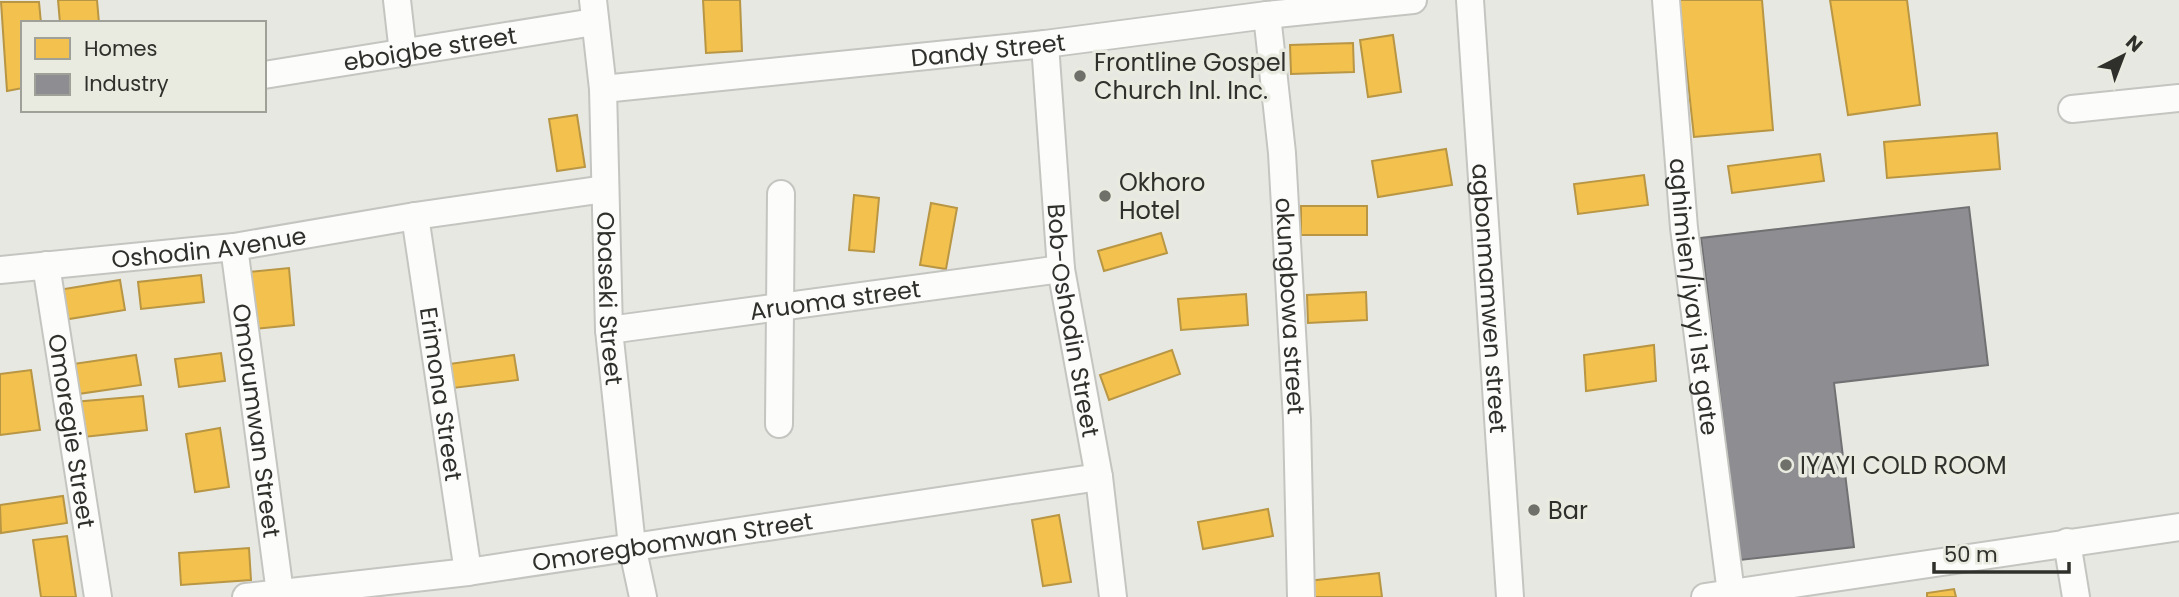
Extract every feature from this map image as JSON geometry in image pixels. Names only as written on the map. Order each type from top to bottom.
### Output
[{"type":"street","points":[[397,0],[403,53]]},
{"type":"street","name":"Dandy Street","points":[[603,89],[1045,44],[1267,15],[1413,0]]},
{"type":"street","name":"agbonmamwen street","points":[[1470,0],[1510,597]]},
{"type":"street","name":"aghimien/iyayi 1st gate","points":[[1666,0],[1684,228],[1731,593]]},
{"type":"street","name":"eboigbe street","points":[[266,75],[403,53],[594,11]]},
{"type":"street","name":"Obaseki Street","points":[[594,11],[603,89],[609,330],[632,547],[643,597]]},
{"type":"street","name":"okungbowa street","points":[[1267,15],[1282,153],[1297,420],[1301,597]]},
{"type":"street","name":"Bob-Oshodin Street","points":[[1045,44],[1061,269],[1098,477],[1113,597]]},
{"type":"street","points":[[2072,109],[2179,98]]},
{"type":"street","name":"Oshodin Avenue","points":[[0,270],[234,247],[415,216],[605,189]]},
{"type":"street","points":[[779,424],[782,194]]},
{"type":"street","name":"Erimona Street","points":[[415,216],[468,572]]},
{"type":"street","name":"Omorumwan Street","points":[[234,247],[280,593]]},
{"type":"street","name":"Omoregie Street","points":[[46,265],[97,597]]},
{"type":"street","name":"Aruoma street","points":[[609,330],[1061,269]]},
{"type":"street","name":"Omoregbomwan Street","points":[[246,597],[468,572],[1098,477]]},
{"type":"street","points":[[1705,597],[1853,586],[2067,542],[2179,527]]},
{"type":"street","points":[[2067,542],[2076,597]]},
{"type":"building: Homes","points":[[58,0],[97,0],[99,21],[60,21]]},
{"type":"building: Homes","points":[[703,0],[740,0],[742,51],[706,53]]},
{"type":"building: Homes","points":[[1679,0],[1762,0],[1773,130],[1694,137]]},
{"type":"building: Homes","points":[[1830,0],[1907,0],[1920,105],[1848,115]]},
{"type":"building: Homes","points":[[1,2],[39,2],[41,21],[21,21],[21,88],[7,91]]},
{"type":"building: Homes","points":[[1393,35],[1401,92],[1368,97],[1360,40]]},
{"type":"building: Homes","points":[[1353,43],[1354,72],[1291,74],[1290,45]]},
{"type":"building: Homes","points":[[577,115],[585,167],[557,171],[549,119]]},
{"type":"building: Homes","points":[[1997,133],[2000,169],[1887,178],[1884,142]]},
{"type":"building: Homes","points":[[1446,149],[1452,185],[1378,197],[1372,161]]},
{"type":"building: Homes","points":[[1820,154],[1824,181],[1732,193],[1728,166]]},
{"type":"building: Homes","points":[[1644,175],[1648,205],[1578,214],[1574,184]]},
{"type":"building: Homes","points":[[854,195],[879,198],[874,252],[849,250]]},
{"type":"building: Homes","points":[[931,203],[957,208],[946,269],[920,265]]},
{"type":"building: Homes","points":[[1301,206],[1367,206],[1367,235],[1301,235]]},
{"type":"building: Homes","points":[[1161,233],[1167,253],[1104,271],[1098,251]]},
{"type":"building: Homes","points":[[289,268],[294,325],[254,329],[248,272]]},
{"type":"building: Homes","points":[[201,275],[204,302],[141,309],[138,282]]},
{"type":"building: Homes","points":[[120,280],[125,310],[63,320],[58,290]]},
{"type":"building: Homes","points":[[1366,292],[1367,320],[1308,323],[1307,295]]},
{"type":"building: Homes","points":[[1246,294],[1248,325],[1181,330],[1178,299]]},
{"type":"building: Homes","points":[[1654,345],[1656,381],[1586,391],[1584,355]]},
{"type":"building: Homes","points":[[1172,350],[1180,374],[1109,400],[1100,375]]},
{"type":"building: Homes","points":[[221,353],[225,381],[179,387],[175,359]]},
{"type":"building: Homes","points":[[136,355],[141,385],[78,394],[73,364]]},
{"type":"building: Homes","points":[[514,355],[518,380],[445,389],[442,365]]},
{"type":"building: Homes","points":[[31,370],[40,430],[0,435],[0,374]]},
{"type":"building: Homes","points":[[143,396],[147,430],[75,438],[73,402]]},
{"type":"building: Homes","points":[[220,428],[229,487],[195,492],[186,434]]},
{"type":"building: Homes","points":[[63,496],[67,523],[1,533],[0,505]]},
{"type":"building: Homes","points":[[1268,509],[1273,536],[1203,549],[1198,522]]},
{"type":"building: Homes","points":[[1059,515],[1071,582],[1043,586],[1032,520]]},
{"type":"building: Homes","points":[[67,536],[76,597],[41,597],[33,540]]},
{"type":"building: Homes","points":[[249,548],[251,580],[181,585],[179,553]]},
{"type":"building: Homes","points":[[1379,573],[1382,597],[1309,597],[1308,581]]},
{"type":"building: Homes","points":[[1954,589],[1956,597],[1927,597],[1927,593]]},
{"type":"building: Industry","name":"IYAYI COLD ROOM","points":[[1969,207],[1988,365],[1834,383],[1854,547],[1740,560],[1701,238]]},
{"type":"place","name":"Frontline Gospel Church Inl. Inc.","points":[[1080,76]]},
{"type":"place","name":"Okhoro Hotel","points":[[1105,196]]},
{"type":"place","name":"IYAYI COLD ROOM","points":[[1786,465]]},
{"type":"place","name":"Bar","points":[[1534,510]]}]
